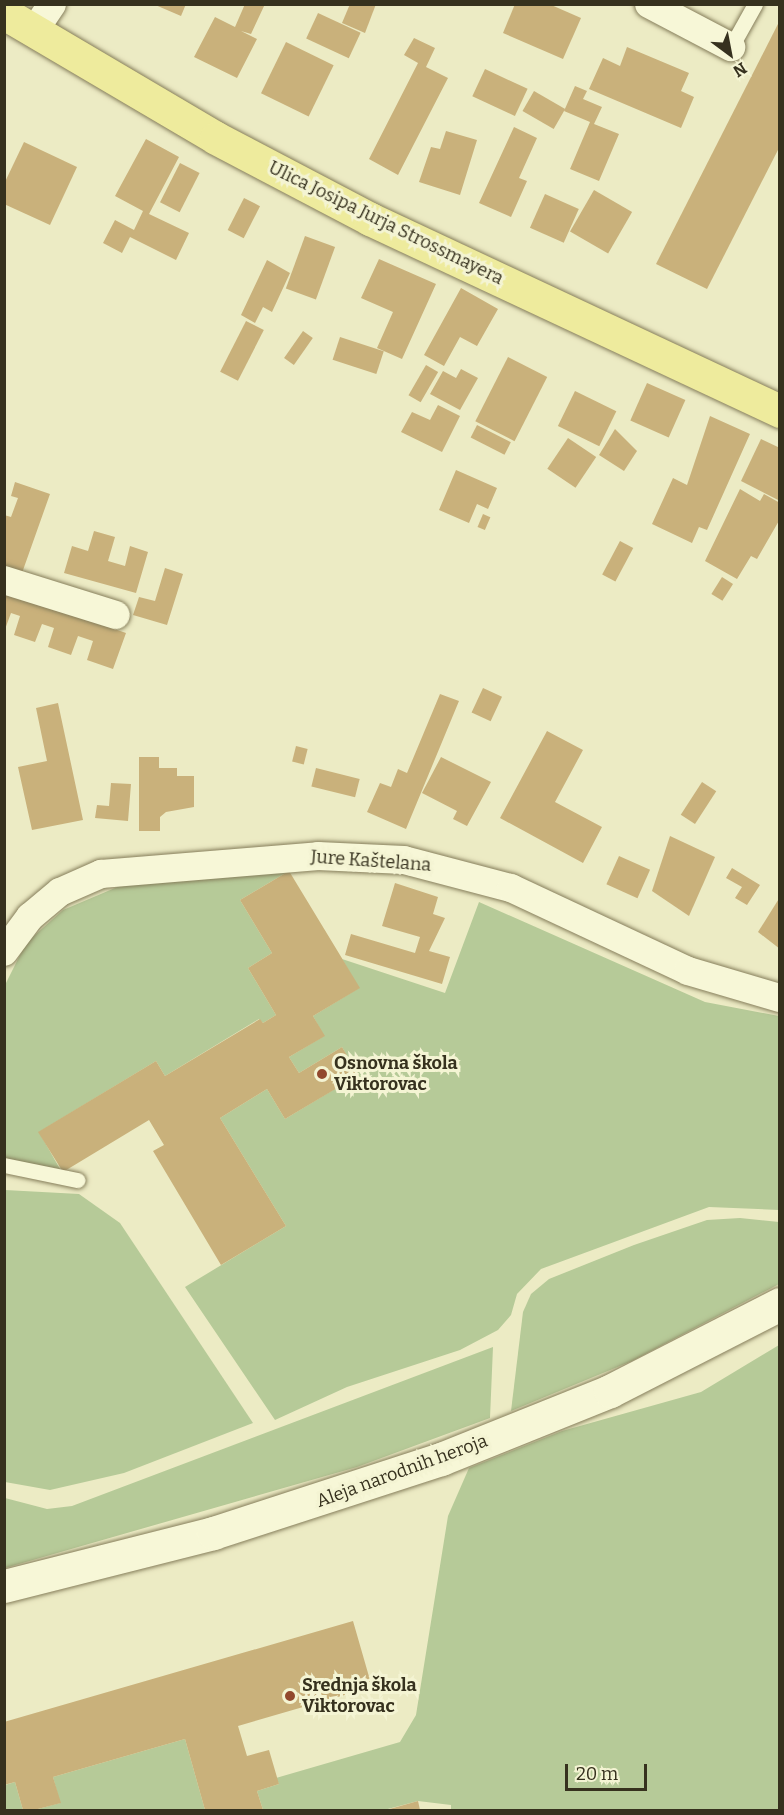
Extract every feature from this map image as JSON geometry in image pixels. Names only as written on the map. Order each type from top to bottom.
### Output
[{"type":"main road","name":"Ulica Josipa Jurja Strossmayera","points":[[4,13],[216,138],[370,219],[780,411]]},
{"type":"main road","name":"Aleja narodnih heroja","points":[[4,1586],[213,1533],[441,1459],[610,1391],[780,1304]]},
{"type":"street","points":[[34,31],[52,4]]},
{"type":"street","points":[[649,4],[731,47]]},
{"type":"street","points":[[4,580],[116,615]]},
{"type":"street","name":"Jure Kaštelana","points":[[4,952],[30,917],[60,892],[100,874],[318,856],[404,860],[511,888],[688,972],[780,998]]},
{"type":"lane","points":[[731,47],[755,4]]},
{"type":"lane","points":[[4,1165],[77,1180]]},
{"type":"green space","points":[[289,871],[240,900],[272,953],[248,968],[276,1015],[263,1023],[259,1019],[165,1076],[156,1061],[39,1132],[60,1169],[5,1159],[5,985],[26,943],[63,910],[122,885]]},
{"type":"green space","points":[[479,902],[705,1002],[779,1016],[779,1210],[709,1207],[541,1269],[517,1294],[511,1315],[498,1330],[460,1350],[347,1387],[275,1420],[185,1287],[286,1226],[220,1118],[267,1089],[285,1119],[358,1075],[342,1047],[299,1073],[289,1057],[324,1036],[313,1016],[359,988],[342,959],[445,993]]},
{"type":"green space","points":[[5,1190],[79,1194],[120,1223],[253,1423],[124,1473],[50,1490],[5,1482]]},
{"type":"green space","points":[[740,1218],[779,1222],[779,1284],[632,1361],[511,1411],[523,1312],[531,1294],[549,1279],[634,1245],[707,1220]]},
{"type":"green space","points":[[779,1345],[779,1810],[451,1810],[451,1805],[418,1801],[384,1810],[263,1810],[257,1791],[279,1784],[276,1778],[400,1742],[416,1715],[448,1516],[469,1468],[562,1431],[701,1392]]},
{"type":"green space","points":[[493,1347],[490,1418],[357,1467],[5,1568],[5,1498],[47,1509],[72,1506]]},
{"type":"green space","points":[[185,1739],[205,1810],[34,1810],[60,1803],[53,1777]]},
{"type":"green space","points":[[15,1782],[23,1810],[5,1810],[5,1785]]},
{"type":"building","points":[[153,4],[186,4],[181,16]]},
{"type":"building","points":[[245,4],[265,4],[251,34],[241,31],[257,39],[237,78],[194,57],[215,17],[235,27]]},
{"type":"building","points":[[350,4],[376,4],[365,33],[342,23]]},
{"type":"building","points":[[515,4],[549,4],[581,18],[563,59],[503,33]]},
{"type":"building","points":[[318,13],[361,33],[349,58],[306,38]]},
{"type":"building","points":[[780,20],[780,146],[707,289],[656,264]]},
{"type":"building","points":[[414,38],[435,48],[426,67],[448,78],[398,175],[369,159],[418,63],[404,55]]},
{"type":"building","points":[[286,42],[334,65],[309,116],[261,93]]},
{"type":"building","points":[[627,47],[689,73],[681,91],[694,97],[681,128],[589,89],[603,58],[620,66]]},
{"type":"building","points":[[485,69],[528,89],[515,116],[472,96]]},
{"type":"building","points":[[575,86],[587,91],[583,99],[602,107],[594,124],[619,134],[599,181],[570,169],[590,122],[564,111]]},
{"type":"building","points":[[534,91],[565,109],[554,129],[522,111]]},
{"type":"building","points":[[514,127],[537,138],[519,178],[527,181],[511,217],[479,203]]},
{"type":"building","points":[[446,131],[477,140],[460,195],[419,182],[431,147],[440,149]]},
{"type":"building","points":[[146,139],[179,157],[149,214],[189,233],[176,260],[130,237],[122,253],[103,243],[115,220],[134,230],[143,211],[115,196]]},
{"type":"building","points":[[24,142],[77,167],[50,225],[4,204],[4,184]]},
{"type":"building","points":[[180,163],[200,173],[180,212],[160,202]]},
{"type":"building","points":[[594,190],[632,212],[608,254],[570,232]]},
{"type":"building","points":[[545,194],[579,209],[564,243],[530,228]]},
{"type":"building","points":[[244,198],[260,206],[244,238],[228,230]]},
{"type":"building","points":[[305,236],[335,247],[316,300],[286,289]]},
{"type":"building","points":[[379,259],[436,284],[402,359],[377,348],[393,312],[361,298]]},
{"type":"building","points":[[267,260],[290,273],[272,312],[263,307],[255,323],[241,315]]},
{"type":"building","points":[[461,288],[498,309],[477,346],[460,337],[444,366],[424,355]]},
{"type":"building","points":[[246,321],[264,330],[238,381],[220,372]]},
{"type":"building","points":[[303,331],[313,338],[294,365],[284,358]]},
{"type":"building","points":[[340,337],[384,351],[376,374],[333,360]]},
{"type":"building","points":[[508,357],[547,377],[515,441],[475,421]]},
{"type":"building","points":[[426,365],[438,372],[421,402],[408,395]]},
{"type":"building","points":[[461,369],[478,378],[460,410],[430,394],[443,371],[456,378]]},
{"type":"building","points":[[647,383],[685,400],[669,438],[630,420]]},
{"type":"building","points":[[575,391],[616,411],[599,446],[558,426]]},
{"type":"building","points":[[438,405],[460,416],[442,452],[401,432],[412,412],[430,420]]},
{"type":"building","points":[[710,416],[750,434],[707,530],[699,527],[692,543],[652,524],[673,478],[687,485]]},
{"type":"building","points":[[477,425],[511,442],[505,455],[471,437]]},
{"type":"building","points":[[615,429],[637,451],[624,471],[599,455]]},
{"type":"building","points":[[568,438],[596,457],[575,488],[547,469]]},
{"type":"building","points":[[761,439],[780,448],[780,501],[741,481]]},
{"type":"building","points":[[456,470],[497,488],[488,509],[477,504],[469,523],[439,510]]},
{"type":"building","points":[[15,482],[50,494],[22,573],[4,566],[4,515],[11,517],[18,498],[11,496]]},
{"type":"building","points":[[740,489],[760,501],[764,494],[780,503],[780,519],[757,559],[751,556],[737,579],[705,561]]},
{"type":"building","points":[[483,514],[490,517],[485,530],[478,527]]},
{"type":"building","points":[[94,531],[115,537],[108,561],[125,566],[130,546],[148,552],[136,593],[64,573],[72,546],[88,551]]},
{"type":"building","points":[[620,541],[633,548],[615,582],[602,575]]},
{"type":"building","points":[[165,568],[183,574],[167,625],[133,615],[139,597],[155,601]]},
{"type":"building","points":[[722,577],[733,584],[722,601],[711,594]]},
{"type":"building","points":[[4,591],[126,633],[113,669],[87,660],[93,641],[78,636],[71,655],[48,647],[54,628],[42,624],[35,642],[14,635],[20,616],[11,613],[4,632]]},
{"type":"building","points":[[483,688],[502,697],[491,721],[472,712]]},
{"type":"building","points":[[440,694],[459,701],[406,829],[367,812],[380,783],[391,787],[398,769],[407,773]]},
{"type":"building","points":[[58,703],[83,820],[32,830],[18,767],[47,761],[36,708]]},
{"type":"building","points":[[547,731],[583,750],[555,802],[602,827],[583,863],[500,818]]},
{"type":"building","points":[[296,746],[308,749],[304,764],[292,762]]},
{"type":"building","points":[[139,757],[159,757],[159,768],[177,768],[177,776],[194,776],[194,807],[166,812],[160,817],[160,831],[139,831]]},
{"type":"building","points":[[441,757],[491,782],[467,826],[453,819],[457,811],[422,793]]},
{"type":"building","points":[[316,768],[360,779],[355,797],[311,786]]},
{"type":"building","points":[[702,782],[716,791],[695,824],[681,815]]},
{"type":"building","points":[[111,783],[131,784],[128,821],[95,818],[97,805],[109,806]]},
{"type":"building","points":[[670,836],[715,857],[689,916],[652,891]]},
{"type":"building","points":[[619,856],[650,870],[637,898],[606,884]]},
{"type":"building","points":[[732,868],[760,885],[747,905],[735,898],[742,887],[726,878]]},
{"type":"building","points":[[289,871],[360,988],[313,1016],[325,1036],[289,1057],[299,1073],[342,1047],[359,1075],[285,1119],[267,1089],[220,1118],[286,1226],[221,1265],[153,1151],[164,1145],[149,1120],[63,1172],[38,1132],[156,1061],[165,1076],[260,1019],[263,1023],[276,1015],[248,968],[272,953],[240,900]]},
{"type":"building","points":[[395,883],[438,897],[433,914],[445,918],[429,951],[450,957],[442,984],[345,955],[351,934],[415,953],[420,937],[382,926]]},
{"type":"building","points":[[780,897],[780,949],[758,932]]},
{"type":"building","points":[[353,1621],[372,1687],[238,1726],[247,1756],[269,1750],[279,1784],[257,1791],[263,1810],[205,1810],[185,1739],[53,1777],[61,1803],[34,1810],[23,1810],[15,1782],[4,1785],[4,1722]]},
{"type":"building","points":[[418,1801],[420,1810],[386,1810]]},
{"type":"place","name":"Osnovna škola Viktorovac","points":[[322,1074]]},
{"type":"place","name":"Srednja škola Viktorovac","points":[[290,1696]]}]
